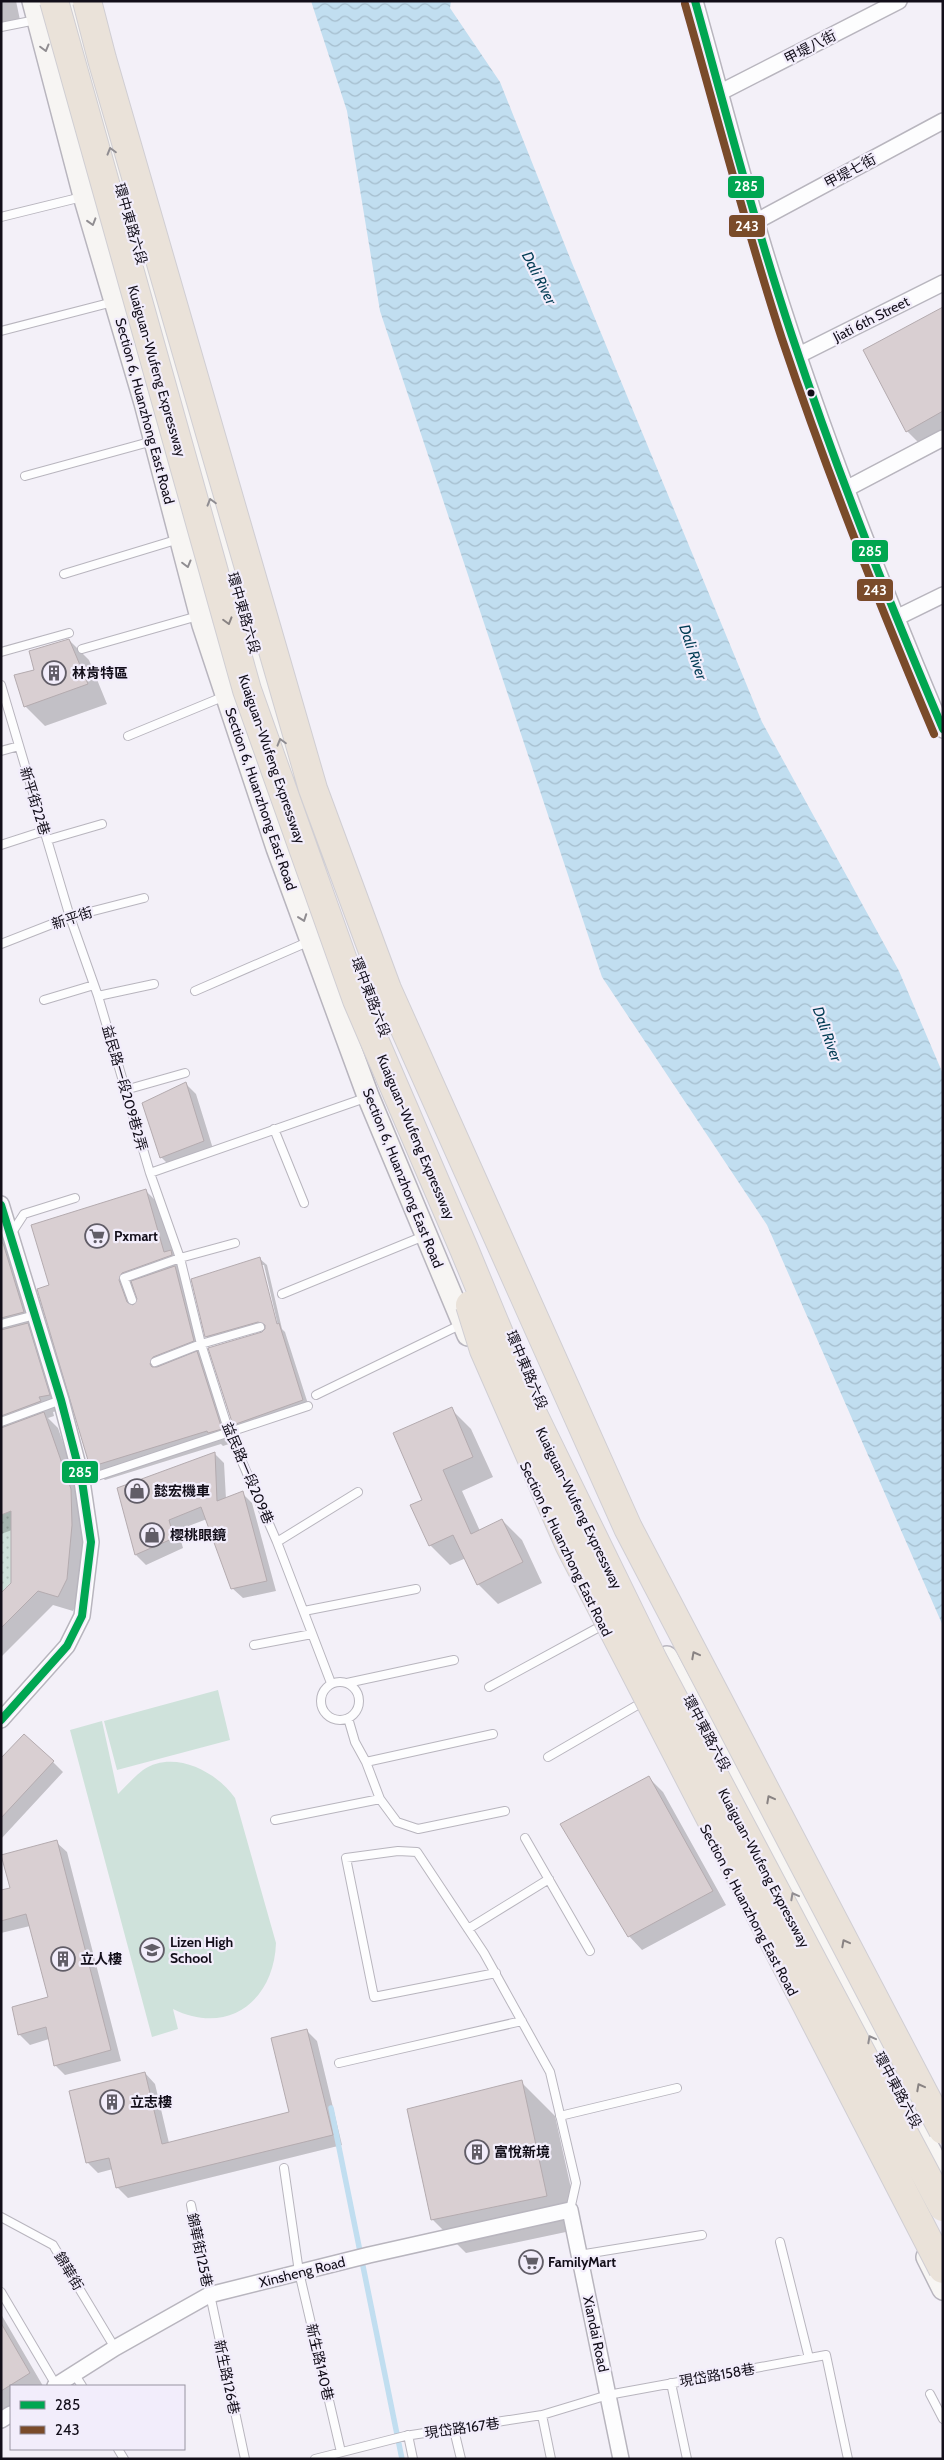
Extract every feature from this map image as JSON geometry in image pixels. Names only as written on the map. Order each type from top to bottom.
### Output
[{"type":"highway","name":"Kuaiguan-Wufeng Expressway","points":[[88,1],[105,68],[312,789],[387,988],[628,1528],[943,2130]]},
{"type":"highway","name":"Kuaiguan-Wufeng Expressway","points":[[41,8],[247,690],[357,1000],[529,1406],[653,1660],[943,2207]]},
{"type":"highway","points":[[464,1249],[467,1294],[484,1350],[569,1544],[943,2269]]},
{"type":"street","name":"環中東路六段","points":[[70,1],[167,350],[295,788],[370,996],[540,1401],[664,1651],[943,2175]]},
{"type":"street","points":[[101,1],[143,166],[158,249],[167,350]]},
{"type":"street","points":[[695,1],[737,159],[799,355],[846,488],[896,618],[943,730]]},
{"type":"street","name":"甲堤八街","points":[[720,92],[899,1]]},
{"type":"street","name":"Section 6, Huanzhong East Road","points":[[41,8],[84,196],[154,440],[200,615],[276,848],[368,1096],[463,1323],[550,1519],[641,1703],[864,2132],[943,2289]]},
{"type":"street","name":"甲堤七街","points":[[756,221],[943,121]]},
{"type":"street","name":"Jiati 6th Street","points":[[799,355],[943,283]]},
{"type":"street","points":[[846,488],[943,438]]},
{"type":"street","points":[[896,618],[943,595]]},
{"type":"street","points":[[1,1204],[6,1236],[35,1315],[61,1400],[82,1481],[91,1542],[82,1616],[67,1646],[1,1720]]},
{"type":"street","points":[[550,1519],[588,1498]]},
{"type":"street","name":"Xiandai Road","points":[[570,2210],[621,2459]]},
{"type":"street","name":"Xinsheng Road","points":[[59,2385],[79,2380],[114,2348],[209,2295],[361,2257],[570,2210]]},
{"type":"lane","points":[[1,27],[41,8]]},
{"type":"lane","points":[[1,217],[84,196]]},
{"type":"lane","points":[[1,331],[115,301]]},
{"type":"lane","points":[[25,476],[154,440]]},
{"type":"lane","points":[[64,574],[180,538]]},
{"type":"lane","points":[[82,649],[200,615]]},
{"type":"lane","points":[[1,652],[69,633]]},
{"type":"lane","name":"新平街22巷","points":[[1,685],[70,917]]},
{"type":"lane","points":[[128,736],[226,696]]},
{"type":"lane","points":[[1,751],[19,746]]},
{"type":"lane","points":[[47,840],[102,824]]},
{"type":"lane","points":[[1,845],[44,831]]},
{"type":"lane","name":"新平街","points":[[1,944],[70,917],[144,898]]},
{"type":"lane","name":"益民路一段209巷2弄","points":[[70,917],[98,996],[150,1173],[180,1258]]},
{"type":"lane","points":[[195,992],[311,940]]},
{"type":"lane","points":[[98,996],[154,984]]},
{"type":"lane","points":[[44,1000],[94,985]]},
{"type":"lane","points":[[125,1090],[185,1073]]},
{"type":"lane","points":[[150,1173],[368,1096]]},
{"type":"lane","points":[[274,1129],[304,1203]]},
{"type":"lane","points":[[6,1236],[24,1214],[75,1198]]},
{"type":"lane","points":[[282,1294],[426,1234]]},
{"type":"lane","points":[[132,1300],[124,1278],[180,1258],[235,1243]]},
{"type":"lane","name":"益民路一段209巷","points":[[180,1258],[202,1344],[229,1432],[277,1542],[331,1683]]},
{"type":"lane","points":[[1,1324],[35,1315]]},
{"type":"lane","points":[[316,1395],[463,1323]]},
{"type":"lane","points":[[155,1362],[202,1344],[260,1327]]},
{"type":"lane","points":[[1,1422],[61,1400]]},
{"type":"lane","points":[[82,1481],[308,1406]]},
{"type":"lane","points":[[277,1542],[358,1492]]},
{"type":"lane","points":[[304,1611],[416,1589]]},
{"type":"lane","points":[[489,1687],[603,1625]]},
{"type":"lane","points":[[254,1645],[312,1634]]},
{"type":"lane","points":[[347,1683],[353,1689],[359,1703],[348,1718],[341,1720],[333,1719],[322,1705],[324,1689],[331,1683],[338,1681],[347,1683],[454,1660]]},
{"type":"lane","points":[[548,1757],[641,1703]]},
{"type":"lane","points":[[348,1718],[355,1742],[366,1762],[380,1799],[398,1822],[418,1829],[505,1811]]},
{"type":"lane","points":[[366,1762],[493,1734]]},
{"type":"lane","points":[[275,1820],[380,1799]]},
{"type":"lane","points":[[525,1838],[590,1951]]},
{"type":"lane","points":[[496,1973],[374,1997],[346,1858],[398,1850],[417,1852],[468,1929],[496,1973],[550,2072],[576,2183],[570,2210]]},
{"type":"lane","points":[[468,1929],[549,1879]]},
{"type":"lane","points":[[339,2063],[522,2021]]},
{"type":"lane","points":[[560,2116],[677,2088]]},
{"type":"lane","name":"新生路140巷","points":[[284,2168],[299,2272],[341,2452]]},
{"type":"lane","name":"錦華街125巷","points":[[191,2205],[209,2295]]},
{"type":"lane","name":"錦華街","points":[[1,2216],[53,2246],[114,2348]]},
{"type":"lane","points":[[579,2255],[702,2234]]},
{"type":"lane","points":[[780,2242],[809,2358]]},
{"type":"lane","points":[[1,2292],[54,2385]]},
{"type":"lane","name":"新生路126巷","points":[[209,2295],[245,2459]]},
{"type":"lane","name":"現岱路158巷","points":[[608,2395],[826,2355],[848,2459]]},
{"type":"lane","points":[[671,2383],[687,2459]]},
{"type":"lane","points":[[930,2394],[943,2419]]},
{"type":"lane","name":"現岱路167巷","points":[[315,2459],[406,2436],[542,2416],[608,2395]]},
{"type":"lane","points":[[542,2416],[551,2459]]},
{"type":"lane","points":[[454,2430],[461,2459]]},
{"type":"lane","points":[[406,2436],[413,2459]]},
{"type":"shaded area","points":[[11,1511],[11,1583],[1,1593],[1,1515]]},
{"type":"shaded area","points":[[218,1690],[230,1740],[117,1770],[104,1721]]},
{"type":"shaded area","points":[[102,1721],[118,1794],[143,1770],[155,1764],[168,1762],[194,1766],[206,1772],[227,1788],[235,1798],[276,1943],[273,1964],[267,1982],[257,1996],[244,2008],[229,2015],[212,2018],[193,2016],[173,2009],[178,2029],[152,2037],[70,1730]]},
{"type":"water","name":"Dali River","points":[[311,1],[451,1],[450,8],[500,82],[572,263],[762,722],[899,971],[943,1074],[943,1626],[767,1225],[602,977],[380,311],[347,111]]},
{"type":"building","points":[[943,307],[943,411],[906,432],[863,350]]},
{"type":"building","name":"林肯特區","points":[[69,639],[88,684],[24,707],[14,675],[34,670],[29,651]]},
{"type":"building","points":[[186,1082],[204,1141],[160,1158],[142,1103]]},
{"type":"building","points":[[146,1189],[164,1252],[171,1250],[172,1255],[122,1273],[119,1280],[127,1302],[133,1305],[137,1299],[131,1281],[175,1266],[194,1341],[153,1357],[150,1364],[152,1367],[157,1367],[197,1351],[222,1429],[208,1433],[207,1431],[90,1467],[37,1289],[49,1285],[31,1225]]},
{"type":"building","points":[[1,1243],[3,1243],[24,1312],[1,1318]]},
{"type":"building","points":[[260,1257],[277,1324],[279,1323],[303,1400],[233,1425],[208,1348],[262,1332],[265,1329],[265,1325],[258,1322],[205,1337],[191,1279]]},
{"type":"building","points":[[28,1323],[50,1395],[39,1397],[41,1401],[1,1416],[1,1330]]},
{"type":"building","points":[[452,1407],[473,1457],[443,1470],[471,1534],[502,1519],[523,1562],[477,1585],[453,1535],[429,1546],[410,1505],[422,1500],[393,1433]]},
{"type":"building","points":[[44,1412],[71,1489],[72,1525],[67,1579],[58,1597],[38,1591],[1,1628],[1,1593],[11,1583],[11,1511],[1,1515],[1,1428]]},
{"type":"building","points":[[215,1452],[217,1501],[243,1491],[267,1581],[231,1589],[201,1507],[169,1520],[174,1538],[135,1555],[117,1488]]},
{"type":"building","points":[[24,1734],[54,1761],[1,1818],[1,1758]]},
{"type":"building","points":[[649,1776],[713,1891],[628,1937],[560,1824]]},
{"type":"building","name":"立人樓","points":[[57,1840],[111,2050],[54,2066],[46,2027],[18,2035],[12,2007],[48,1997],[26,1914],[1,1921],[1,1890],[10,1888],[1,1855]]},
{"type":"building","name":"立志樓","points":[[307,2029],[333,2135],[116,2188],[109,2158],[86,2163],[69,2091],[145,2072],[162,2144],[289,2112],[271,2038]]},
{"type":"building","name":"富悅新境","points":[[522,2080],[547,2196],[431,2220],[407,2109]]},
{"type":"building","points":[[1,2323],[30,2373],[1,2391]]},
{"type":"waterway","points":[[331,2108],[402,2459]]},
{"type":"transit line","name":"285","points":[[695,1],[741,169],[809,386],[863,534],[943,729]]},
{"type":"transit line","name":"243","points":[[685,4],[744,214],[782,339],[854,538],[934,734]]},
{"type":"transit line","name":"285","points":[[1,1205],[61,1400],[82,1481],[91,1542],[82,1616],[67,1646],[1,1720]]},
{"type":"place","name":"林肯特區","points":[[54,673]]},
{"type":"place","name":"Pxmart","points":[[97,1236]]},
{"type":"place","name":"懿宏機車","points":[[137,1491]]},
{"type":"place","name":"櫻桃眼鏡","points":[[152,1535]]},
{"type":"place","name":"Lizen High School","points":[[152,1950]]},
{"type":"place","name":"立人樓","points":[[63,1959]]},
{"type":"place","name":"立志樓","points":[[112,2102]]},
{"type":"place","name":"富悅新境","points":[[477,2152]]},
{"type":"place","name":"FamilyMart","points":[[531,2262]]}]
